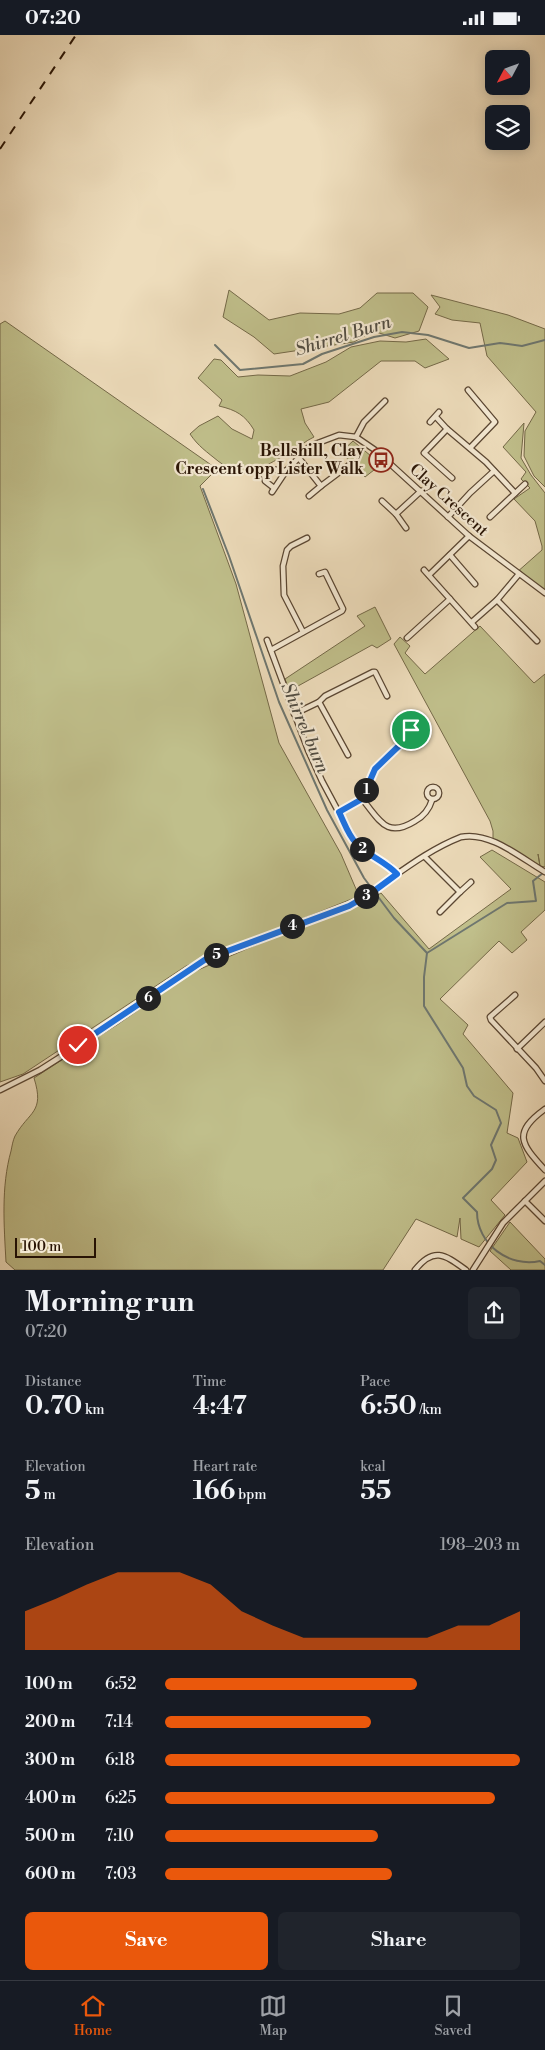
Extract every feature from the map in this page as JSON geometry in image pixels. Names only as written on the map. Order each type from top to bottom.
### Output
[{"type":"street","points":[[468,390],[495,422],[470,448]]},
{"type":"street","points":[[286,471],[268,470],[264,474],[265,481],[273,490],[298,457],[310,446],[322,440],[339,435],[356,437],[364,422],[385,401]]},
{"type":"street","points":[[430,422],[438,415],[447,429],[470,448],[516,493]]},
{"type":"street","points":[[447,429],[424,453],[452,479]]},
{"type":"street","name":"Clay Crescent","points":[[356,437],[375,450],[469,536],[545,593]]},
{"type":"street","points":[[298,457],[321,486]]},
{"type":"street","points":[[309,496],[349,465]]},
{"type":"street","points":[[448,517],[494,471]]},
{"type":"street","points":[[490,517],[525,484]]},
{"type":"street","points":[[396,514],[420,491]]},
{"type":"street","points":[[382,501],[396,514],[406,528]]},
{"type":"street","points":[[429,575],[469,536]]},
{"type":"street","points":[[302,632],[284,595],[283,566],[287,550],[291,545],[307,539]]},
{"type":"street","points":[[450,555],[475,584]]},
{"type":"street","points":[[424,570],[475,627]]},
{"type":"street","points":[[271,650],[340,613],[343,609],[325,572],[319,574]]},
{"type":"street","points":[[472,622],[497,599],[519,574]]},
{"type":"street","points":[[407,638],[450,599]]},
{"type":"street","points":[[497,599],[536,641]]},
{"type":"street","points":[[267,640],[294,714],[322,781],[356,843],[365,851],[390,866],[397,874]]},
{"type":"street","points":[[294,714],[319,702],[325,696],[375,672],[388,696]]},
{"type":"street","points":[[319,702],[348,755]]},
{"type":"street","points":[[339,812],[362,799],[375,769],[404,741]]},
{"type":"street","points":[[362,799],[383,823],[389,828],[398,830],[422,817],[429,809],[432,799]]},
{"type":"street","points":[[0,1090],[40,1070],[116,1021],[206,959],[349,906],[370,894],[385,881],[454,840],[468,836],[488,839],[545,872]]},
{"type":"street","points":[[425,857],[460,892]]},
{"type":"street","points":[[440,912],[471,882]]},
{"type":"street","points":[[515,995],[490,1017],[536,1068],[545,1081]]},
{"type":"street","points":[[517,1049],[545,1022]]},
{"type":"street","points":[[545,1109],[531,1119],[525,1129],[524,1143],[527,1151],[545,1170]]},
{"type":"street","points":[[473,1270],[503,1223],[545,1181]]},
{"type":"street","points":[[525,1201],[545,1221]]},
{"type":"street","points":[[415,1270],[421,1262],[432,1255],[444,1256],[466,1270]]},
{"type":"shaded area","points":[[229,290],[269,320],[300,313],[339,314],[360,308],[377,293],[413,293],[428,307],[419,331],[395,338],[373,331],[354,342],[274,354],[254,337],[223,317]]},
{"type":"shaded area","points":[[431,295],[508,315],[545,329],[545,487],[534,476],[524,456],[525,431],[536,412],[487,356],[480,323],[452,320],[435,314],[440,307]]},
{"type":"shaded area","points":[[5,321],[217,469],[200,486],[236,584],[279,743],[341,854],[359,896],[186,966],[23,1074],[0,1082],[0,324]]},
{"type":"shaded area","points":[[426,339],[449,359],[425,368],[415,361],[381,361],[329,402],[301,409],[305,423],[314,437],[289,454],[255,471],[242,473],[227,467],[203,449],[190,434],[199,426],[218,416],[232,429],[252,439],[254,430],[247,420],[235,411],[219,406],[222,400],[198,378],[214,359],[221,360],[238,377],[258,375],[290,376],[326,362],[351,347],[380,341],[406,342]]},
{"type":"shaded area","points":[[524,423],[521,458],[545,493],[545,595],[516,573],[542,550],[535,521],[514,499],[530,488],[521,479],[526,472],[503,447]]},
{"type":"shaded area","points":[[353,441],[377,461],[383,463],[365,477],[341,452]]},
{"type":"shaded area","points":[[375,607],[391,639],[377,648],[372,645],[289,691],[285,679],[365,626],[357,616]]},
{"type":"shaded area","points":[[480,626],[534,683],[545,674],[545,867],[493,839],[490,821],[394,644],[400,637],[410,646],[405,653],[425,674]]},
{"type":"shaded area","points":[[492,850],[545,882],[545,910],[521,932],[527,940],[512,953],[499,941],[440,999],[468,1025],[463,1034],[513,1093],[507,1133],[518,1138],[527,1162],[491,1200],[505,1215],[479,1247],[461,1239],[460,1218],[457,1237],[416,1219],[383,1270],[15,1270],[6,1262],[4,1206],[6,1178],[14,1138],[37,1105],[38,1098],[34,1078],[119,1023],[191,973],[279,935],[365,902],[381,893],[429,949],[511,889],[480,857]]},
{"type":"shaded area","points":[[510,1222],[545,1259],[545,1270],[511,1270],[490,1251]]},
{"type":"waterway","name":"Shirrel Burn","points":[[215,345],[240,370],[303,364],[322,354],[374,337],[402,332],[428,335],[469,348],[500,343],[522,346],[545,340]]},
{"type":"waterway","name":"Shirrel burn","points":[[203,489],[229,556],[279,702],[327,810],[364,878],[394,918],[427,953]]},
{"type":"waterway","name":"Shirrel Burn","points":[[543,873],[533,881],[536,901],[507,903],[427,953],[424,977],[424,1006],[463,1068],[467,1086],[474,1096],[496,1110],[501,1123],[491,1145],[496,1160],[492,1169],[463,1198],[477,1212],[478,1224],[482,1234],[497,1251],[517,1261],[540,1261],[545,1265]]},
{"type":"railway","points":[[0,149],[76,35]]},
{"type":"place","name":"Bellshill, Clay Crescent opp Lister Walk","points":[[381,460]]},
{"type":"route","points":[[78,1045],[206,959],[293,925],[349,906],[370,894],[385,881],[397,874],[390,866],[365,851],[356,843],[339,812],[362,799],[375,769],[387,756],[401,746],[404,741],[410,740],[413,736],[411,730]]}]
